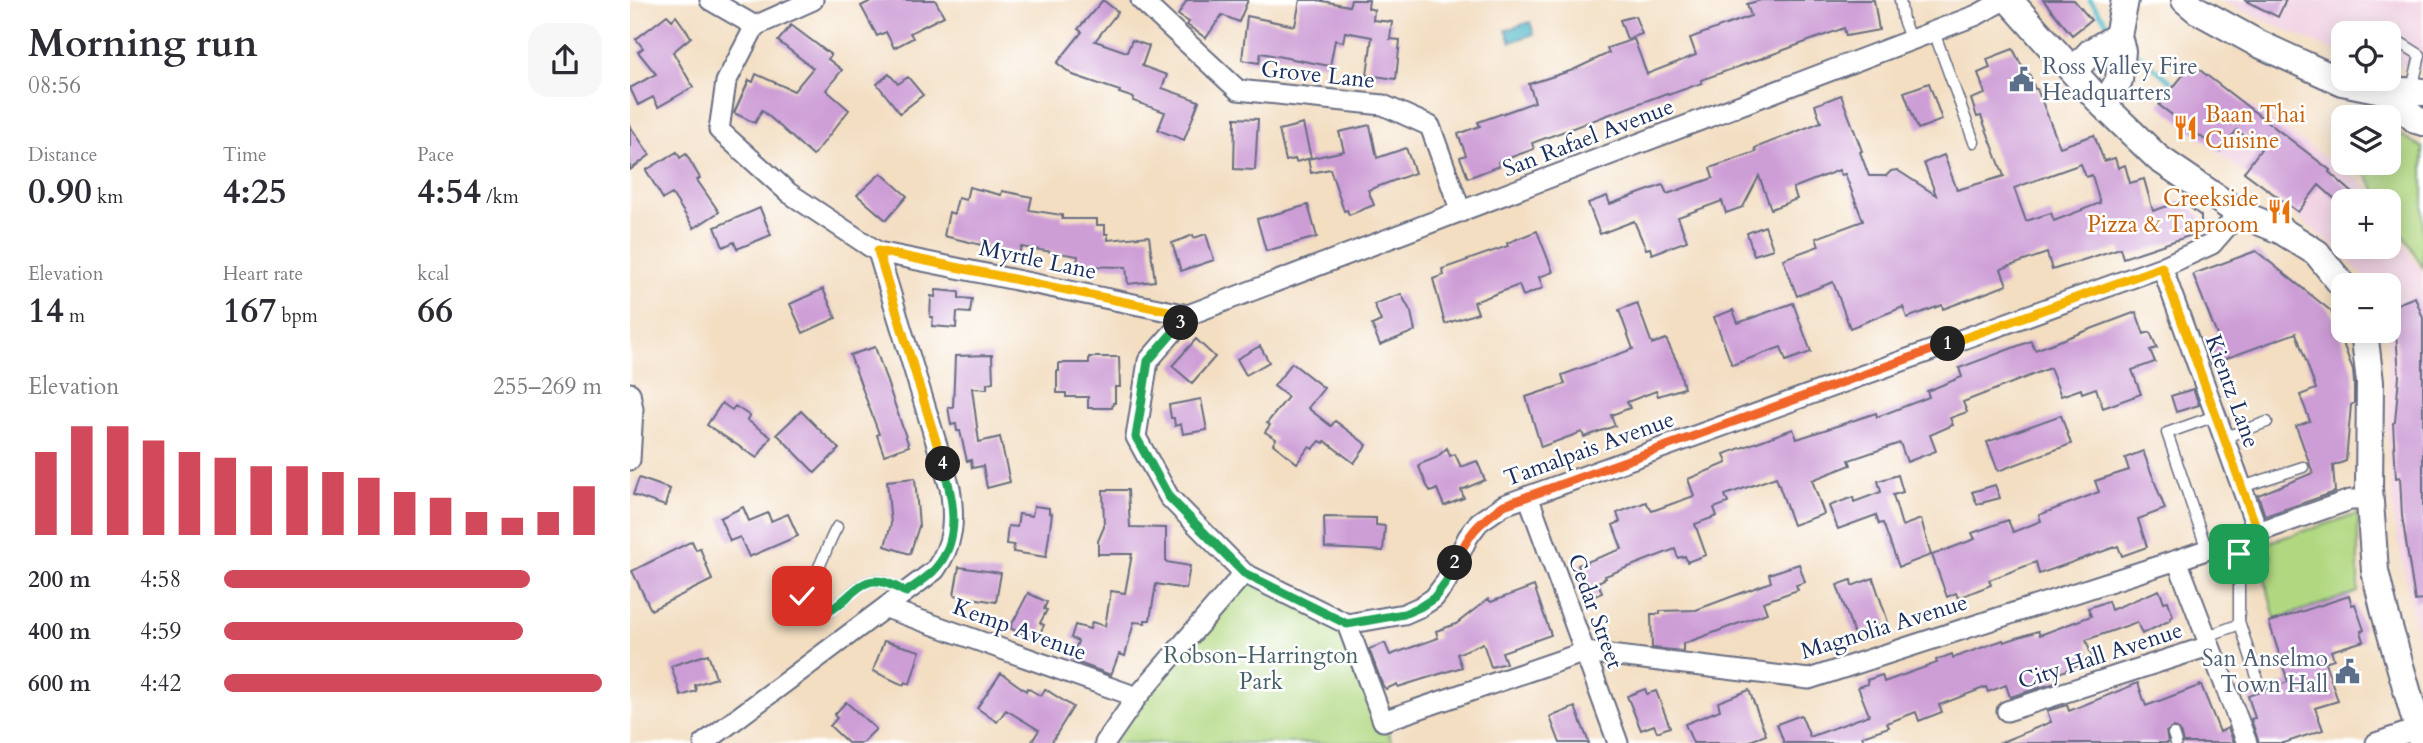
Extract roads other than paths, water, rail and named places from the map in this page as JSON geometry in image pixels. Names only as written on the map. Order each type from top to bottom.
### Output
[{"type":"street","points":[[710,0],[754,26]]},
{"type":"street","points":[[704,743],[935,570],[943,558],[953,527],[950,488],[878,251],[789,193],[719,130],[726,82],[754,26],[813,0]]},
{"type":"street","name":"Grove Lane","points":[[1141,0],[1238,90],[1384,105],[1430,126],[1461,212]]},
{"type":"street","points":[[2006,0],[2104,106],[2158,158],[2239,213],[2282,231],[2316,253],[2332,273]]},
{"type":"street","name":"San Rafael Avenue","points":[[1188,315],[1934,32],[2006,0]]},
{"type":"street","points":[[2073,71],[2091,51],[2109,41],[2125,0]]},
{"type":"street","points":[[2186,0],[2197,10],[2257,43],[2331,77]]},
{"type":"street","points":[[2104,106],[2119,80],[2122,51],[2109,41]]},
{"type":"street","points":[[2383,91],[2416,120],[2423,122]]},
{"type":"street","name":"Tamalpais Avenue","points":[[1347,624],[1404,614],[1434,598],[1446,582],[1468,537],[1479,522],[1504,505],[2162,267],[2212,244],[2239,213]]},
{"type":"street","name":"Myrtle Lane","points":[[878,251],[1188,315]]},
{"type":"street","name":"Kientz Lane","points":[[2162,267],[2258,532]]},
{"type":"street","points":[[1188,315],[1148,361],[1136,437],[1169,497],[1244,573],[1347,624]]},
{"type":"street","points":[[2365,343],[2370,382],[2370,500],[2375,571],[2419,736],[2376,743]]},
{"type":"street","points":[[630,393],[633,409],[630,460]]},
{"type":"street","name":"Cedar Street","points":[[1528,496],[1618,743]]},
{"type":"street","name":"Magnolia Avenue","points":[[1347,624],[1383,721],[1585,652],[1809,679],[2177,560],[2350,500],[2370,500]]},
{"type":"street","points":[[2177,560],[2248,743]]},
{"type":"street","points":[[1105,743],[1137,697],[1244,573]]},
{"type":"street","name":"Kemp Avenue","points":[[886,608],[1137,697]]},
{"type":"street","name":"City Hall Avenue","points":[[2007,711],[2207,641]]},
{"type":"lane","points":[[1900,0],[1903,20],[1911,40]]},
{"type":"lane","points":[[1934,32],[1974,142]]},
{"type":"lane","points":[[2401,43],[2421,55],[2417,91]]},
{"type":"lane","points":[[2207,550],[2167,433],[2215,416]]},
{"type":"lane","points":[[2223,438],[2267,422]]},
{"type":"lane","points":[[2242,487],[2303,467]]},
{"type":"lane","points":[[837,527],[802,596],[802,615],[811,617],[825,614],[862,586],[874,581],[888,583],[906,592]]},
{"type":"lane","points":[[2234,540],[2239,554],[2240,624],[2258,680]]},
{"type":"lane","points":[[2207,641],[2240,624]]},
{"type":"water","points":[[1530,22],[1534,34],[1511,42],[1506,30]]},
{"type":"waterway","points":[[2090,0],[2111,28]]},
{"type":"waterway","points":[[2130,47],[2170,81]]},
{"type":"place","name":"Ross Valley Fire Headquarters","points":[[2022,79]]},
{"type":"place","name":"Baan Thai Cuisine","points":[[2185,127]]},
{"type":"place","name":"Creekside Pizza & Taproom","points":[[2279,211]]},
{"type":"place","name":"San Anselmo Town Hall","points":[[2348,671]]},
{"type":"park label","name":"Robson-Harrington Park","points":[[1261,668]]}]
